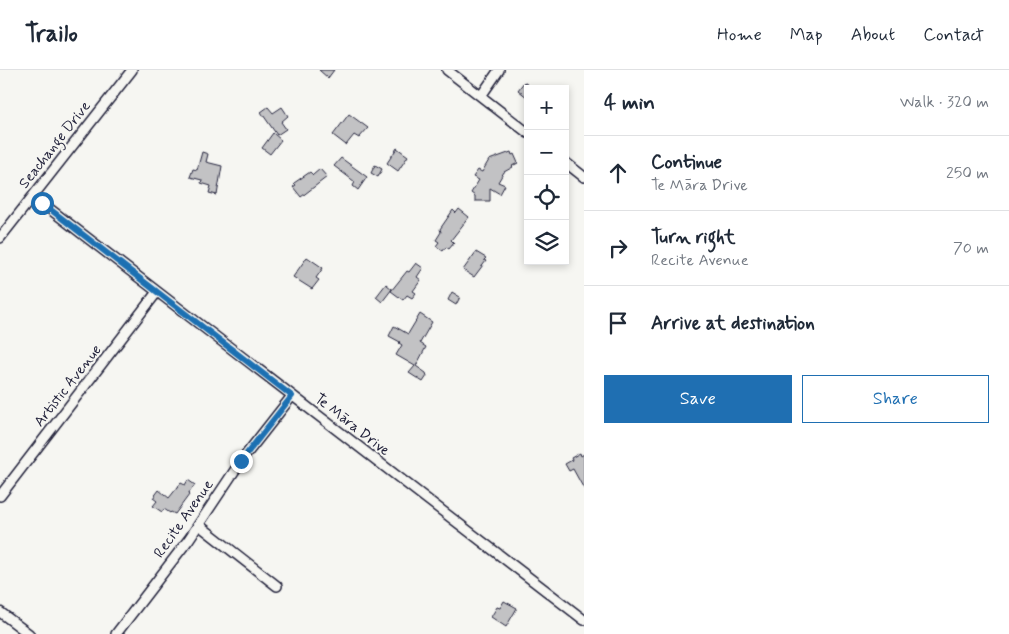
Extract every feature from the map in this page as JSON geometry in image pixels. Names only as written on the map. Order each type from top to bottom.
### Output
[{"type":"street","name":"Seachange Drive","points":[[0,238],[132,70]]},
{"type":"street","points":[[447,70],[524,130]]},
{"type":"street","points":[[481,96],[499,70]]},
{"type":"street","points":[[569,165],[584,177]]},
{"type":"street","name":"Te Māra Drive","points":[[33,196],[584,620]]},
{"type":"street","name":"Artistic Avenue","points":[[0,496],[157,292]]},
{"type":"street","name":"Recite Avenue","points":[[116,634],[199,525],[241,461],[292,396]]},
{"type":"street","points":[[199,525],[277,586]]},
{"type":"street","points":[[0,612],[29,634]]},
{"type":"building","points":[[319,70],[334,70],[328,78]]},
{"type":"building","points":[[524,82],[528,85],[524,85],[524,95],[518,90]]},
{"type":"building","points":[[268,107],[273,113],[282,107],[288,116],[281,122],[286,129],[277,135],[261,112]]},
{"type":"building","points":[[349,114],[368,128],[359,138],[354,135],[346,145],[333,135]]},
{"type":"building","points":[[273,133],[281,140],[270,154],[262,148]]},
{"type":"building","points":[[397,148],[408,156],[398,171],[387,163]]},
{"type":"building","points":[[202,152],[208,154],[206,162],[222,166],[217,195],[209,193],[211,186],[201,183],[202,180],[190,177],[193,169],[197,170]]},
{"type":"building","points":[[511,152],[518,163],[504,172],[498,182],[505,185],[500,194],[490,188],[490,201],[475,201],[475,196],[471,193],[479,180],[473,177],[478,170],[482,172],[489,160]]},
{"type":"building","points":[[341,158],[367,177],[358,190],[353,186],[355,182],[334,166]]},
{"type":"building","points":[[375,165],[382,169],[378,177],[371,173]]},
{"type":"building","points":[[320,169],[327,177],[301,197],[293,187],[296,185],[294,183],[310,172],[313,175]]},
{"type":"building","points":[[459,209],[469,217],[451,240],[454,243],[449,249],[446,247],[443,251],[436,246],[439,242],[436,240],[441,232],[440,229],[453,210],[456,213]]},
{"type":"building","points":[[476,252],[486,258],[484,260],[486,261],[474,277],[463,270]]},
{"type":"building","points":[[307,257],[323,268],[316,278],[319,280],[312,289],[293,277]]},
{"type":"building","points":[[416,263],[423,268],[417,277],[421,280],[413,291],[416,293],[412,298],[407,295],[403,300],[391,291]]},
{"type":"building","points":[[386,284],[392,289],[382,302],[376,297]]},
{"type":"building","points":[[452,292],[460,297],[456,305],[448,300]]},
{"type":"building","points":[[420,314],[432,322],[420,343],[426,347],[416,366],[426,373],[427,376],[423,382],[409,373],[415,366],[396,355],[402,345],[389,336],[394,326],[408,334]]},
{"type":"building","points":[[580,453],[581,456],[584,454],[584,489],[573,469],[569,471],[565,464]]},
{"type":"building","points":[[188,480],[195,485],[175,514],[164,509],[162,512],[153,506],[157,501],[153,498],[159,490],[169,498],[181,483],[185,485]]},
{"type":"building","points":[[504,601],[517,608],[506,627],[491,617],[497,607],[500,608]]},
{"type":"route","points":[[42,203],[292,396],[241,461]]}]
